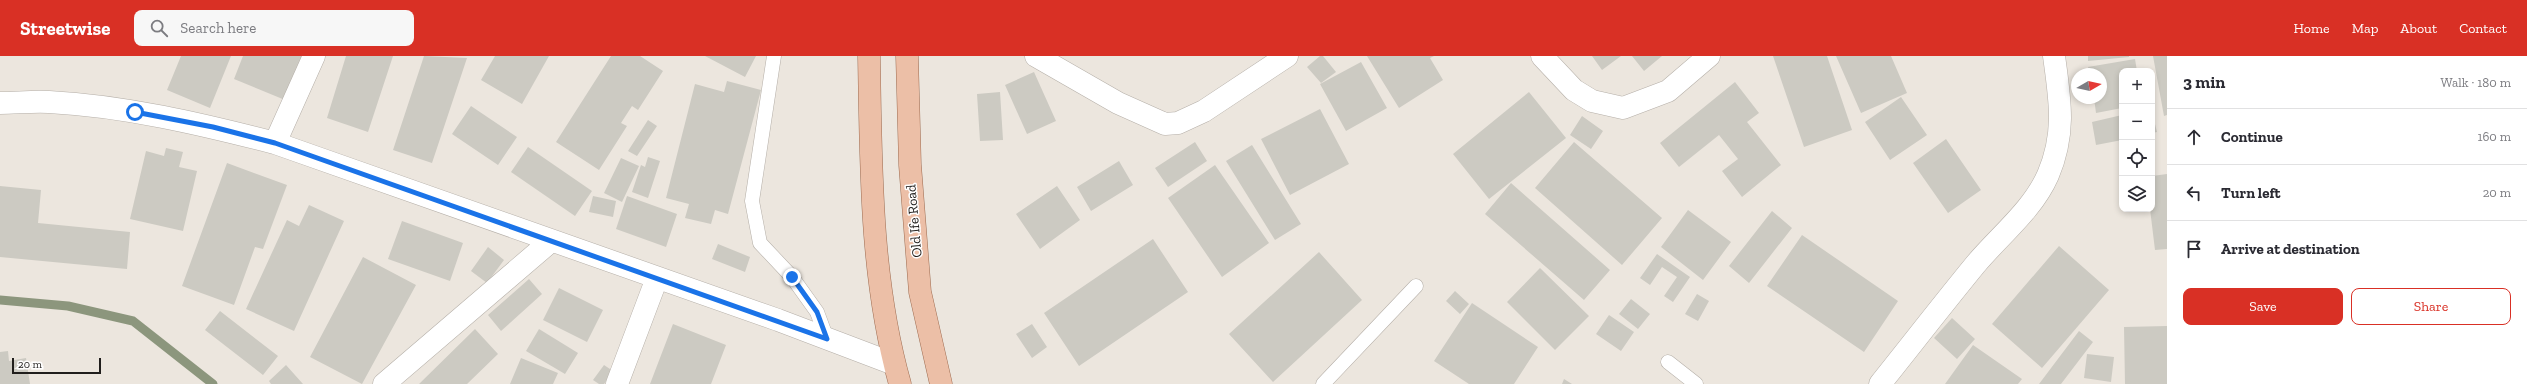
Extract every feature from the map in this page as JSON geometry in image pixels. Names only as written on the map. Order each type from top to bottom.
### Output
[{"type":"main road","points":[[869,56],[871,168],[881,299],[897,374]]},
{"type":"main road","name":"Old Ife Road","points":[[907,56],[910,164],[920,292],[941,384]]},
{"type":"street","points":[[275,143],[314,56]]},
{"type":"street","points":[[1036,56],[1118,103],[1165,124],[1178,123],[1204,111],[1287,56]]},
{"type":"street","points":[[1542,56],[1574,90],[1592,102],[1623,108],[1668,92],[1709,56]]},
{"type":"street","points":[[1880,384],[1976,264],[2023,213],[2048,176],[2058,139],[2062,114],[2054,56]]},
{"type":"street","points":[[0,103],[48,102],[135,112],[213,127],[275,143],[827,339],[897,374]]},
{"type":"street","points":[[384,384],[551,241]]},
{"type":"street","points":[[617,384],[657,278]]},
{"type":"lane","points":[[774,56],[752,201],[753,208],[760,243],[792,277],[812,306],[827,339]]},
{"type":"lane","points":[[1323,384],[1416,286]]},
{"type":"lane","points":[[1668,362],[1696,384]]},
{"type":"building","points":[[181,56],[231,56],[210,108],[167,90]]},
{"type":"building","points":[[243,56],[302,56],[285,100],[234,79]]},
{"type":"building","points":[[346,56],[393,56],[368,132],[327,118]]},
{"type":"building","points":[[424,56],[467,58],[432,163],[393,150]]},
{"type":"building","points":[[495,56],[549,56],[522,104],[481,80]]},
{"type":"building","points":[[611,56],[640,56],[663,71],[638,110],[632,106],[621,123],[627,126],[599,170],[556,142]]},
{"type":"building","points":[[705,56],[756,56],[745,77]]},
{"type":"building","points":[[1320,56],[1323,56],[1336,72],[1321,83],[1307,67]]},
{"type":"building","points":[[1367,56],[1434,56],[1430,58],[1443,80],[1399,108]]},
{"type":"building","points":[[1592,56],[1621,56],[1602,70]]},
{"type":"building","points":[[1632,56],[1662,56],[1644,71]]},
{"type":"building","points":[[1773,56],[1827,56],[1852,130],[1804,147]]},
{"type":"building","points":[[1836,56],[1891,56],[1907,93],[1861,113]]},
{"type":"building","points":[[2088,56],[2129,56],[2129,57],[2088,61]]},
{"type":"building","points":[[2153,56],[2167,56],[2167,115],[2164,116]]},
{"type":"building","points":[[2135,59],[2136,68],[2119,68],[2119,109],[2096,113],[2095,104],[2107,104],[2107,68],[2088,67]]},
{"type":"building","points":[[1361,62],[1387,108],[1346,131],[1320,84]]},
{"type":"building","points":[[1034,72],[1056,121],[1027,134],[1005,85]]},
{"type":"building","points":[[727,81],[761,90],[728,214],[715,210],[711,224],[685,218],[689,204],[666,198],[695,84],[724,92]]},
{"type":"building","points":[[1735,82],[1759,113],[1747,122],[1781,165],[1742,197],[1722,171],[1738,159],[1719,135],[1679,167],[1660,143]]},
{"type":"building","points":[[1000,92],[1003,140],[980,141],[977,94]]},
{"type":"building","points":[[1529,92],[1566,138],[1489,199],[1453,154]]},
{"type":"building","points":[[1901,97],[1927,135],[1890,160],[1865,122]]},
{"type":"building","points":[[471,106],[517,137],[498,165],[452,134]]},
{"type":"building","points":[[1320,109],[1349,164],[1290,195],[1261,139]]},
{"type":"building","points":[[1582,116],[1603,131],[1591,149],[1570,135]]},
{"type":"building","points":[[2119,116],[2119,141],[2096,145],[2092,122]]},
{"type":"building","points":[[648,120],[657,126],[637,156],[628,151]]},
{"type":"building","points":[[1946,139],[1981,190],[1948,213],[1913,163]]},
{"type":"building","points":[[1195,142],[1207,161],[1168,187],[1155,168]]},
{"type":"building","points":[[1574,142],[1662,218],[1622,265],[1535,188]]},
{"type":"building","points":[[1252,145],[1301,224],[1275,240],[1226,161]]},
{"type":"building","points":[[528,147],[592,191],[575,216],[511,172]]},
{"type":"building","points":[[166,148],[183,152],[179,167],[197,171],[183,231],[130,219],[146,151],[164,156]]},
{"type":"building","points":[[648,157],[660,161],[648,198],[632,192],[641,165],[645,167]]},
{"type":"building","points":[[621,158],[639,166],[622,202],[604,193]]},
{"type":"building","points":[[1119,161],[1133,185],[1091,211],[1077,187]]},
{"type":"building","points":[[227,163],[287,185],[263,249],[255,247],[234,305],[182,286]]},
{"type":"building","points":[[1215,165],[1269,243],[1222,277],[1168,198]]},
{"type":"building","points":[[2167,174],[2167,249],[2155,250],[2150,212],[2155,212],[2155,176]]},
{"type":"building","points":[[1511,183],[1610,270],[1584,300],[1485,214]]},
{"type":"building","points":[[0,186],[41,190],[38,223],[130,232],[127,269],[0,257]]},
{"type":"building","points":[[1057,186],[1080,220],[1040,249],[1016,214]]},
{"type":"building","points":[[593,196],[616,201],[613,217],[589,212]]},
{"type":"building","points":[[627,196],[677,214],[666,247],[616,229]]},
{"type":"building","points":[[309,205],[344,221],[294,331],[246,309],[287,220],[299,226]]},
{"type":"building","points":[[1688,210],[1731,242],[1703,280],[1661,247]]},
{"type":"building","points":[[1772,211],[1792,228],[1749,283],[1729,266]]},
{"type":"building","points":[[402,221],[463,243],[450,281],[388,259]]},
{"type":"building","points":[[1802,235],[1898,301],[1864,352],[1767,286]]},
{"type":"building","points":[[1153,239],[1188,292],[1079,366],[1044,313]]},
{"type":"building","points":[[718,244],[750,257],[745,272],[712,259]]},
{"type":"building","points":[[2059,246],[2109,290],[2042,368],[1992,324]]},
{"type":"building","points":[[488,247],[504,260],[487,283],[471,271]]},
{"type":"building","points":[[1319,252],[1362,300],[1273,382],[1229,334]]},
{"type":"building","points":[[1657,254],[1690,277],[1673,302],[1664,296],[1677,277],[1662,267],[1650,285],[1640,278]]},
{"type":"building","points":[[363,257],[416,285],[362,384],[310,357]]},
{"type":"building","points":[[1540,268],[1589,316],[1555,350],[1507,302]]},
{"type":"building","points":[[529,279],[542,294],[501,331],[488,315]]},
{"type":"building","points":[[559,288],[603,310],[587,342],[543,320]]},
{"type":"building","points":[[1455,291],[1469,304],[1460,314],[1446,301]]},
{"type":"building","points":[[1697,294],[1709,301],[1698,321],[1685,314]]},
{"type":"building","points":[[1631,299],[1650,314],[1638,329],[1619,314]]},
{"type":"building","points":[[1472,303],[1538,347],[1514,384],[1469,384],[1434,361]]},
{"type":"building","points":[[220,311],[278,356],[263,375],[205,330]]},
{"type":"building","points":[[1609,315],[1634,332],[1621,351],[1596,334]]},
{"type":"building","points":[[1952,318],[1975,339],[1957,359],[1934,338]]},
{"type":"building","points":[[673,324],[726,345],[711,384],[650,384]]},
{"type":"building","points":[[1032,324],[1047,347],[1032,358],[1016,334]]},
{"type":"building","points":[[2167,326],[2167,384],[2125,384],[2124,327]]},
{"type":"building","points":[[475,329],[498,354],[467,384],[419,384]]},
{"type":"building","points":[[539,329],[578,353],[565,374],[526,351]]},
{"type":"building","points":[[2079,331],[2093,342],[2061,384],[2039,384]]},
{"type":"building","points":[[1973,345],[2022,379],[2018,384],[1945,384]]},
{"type":"building","points":[[8,351],[9,361],[26,358],[30,384],[0,384],[0,352]]},
{"type":"building","points":[[2087,354],[2114,357],[2111,382],[2084,378]]},
{"type":"building","points":[[521,358],[558,373],[553,384],[510,384]]},
{"type":"building","points":[[286,365],[303,384],[271,384],[269,381]]},
{"type":"building","points":[[604,365],[613,371],[604,384],[599,384],[593,380]]},
{"type":"building","points":[[1564,379],[1572,384],[1562,384]]},
{"type":"waterway","points":[[0,300],[68,306],[133,321],[213,384]]},
{"type":"route","points":[[135,112],[213,127],[275,143],[778,320],[827,339],[817,312],[792,277]]}]
